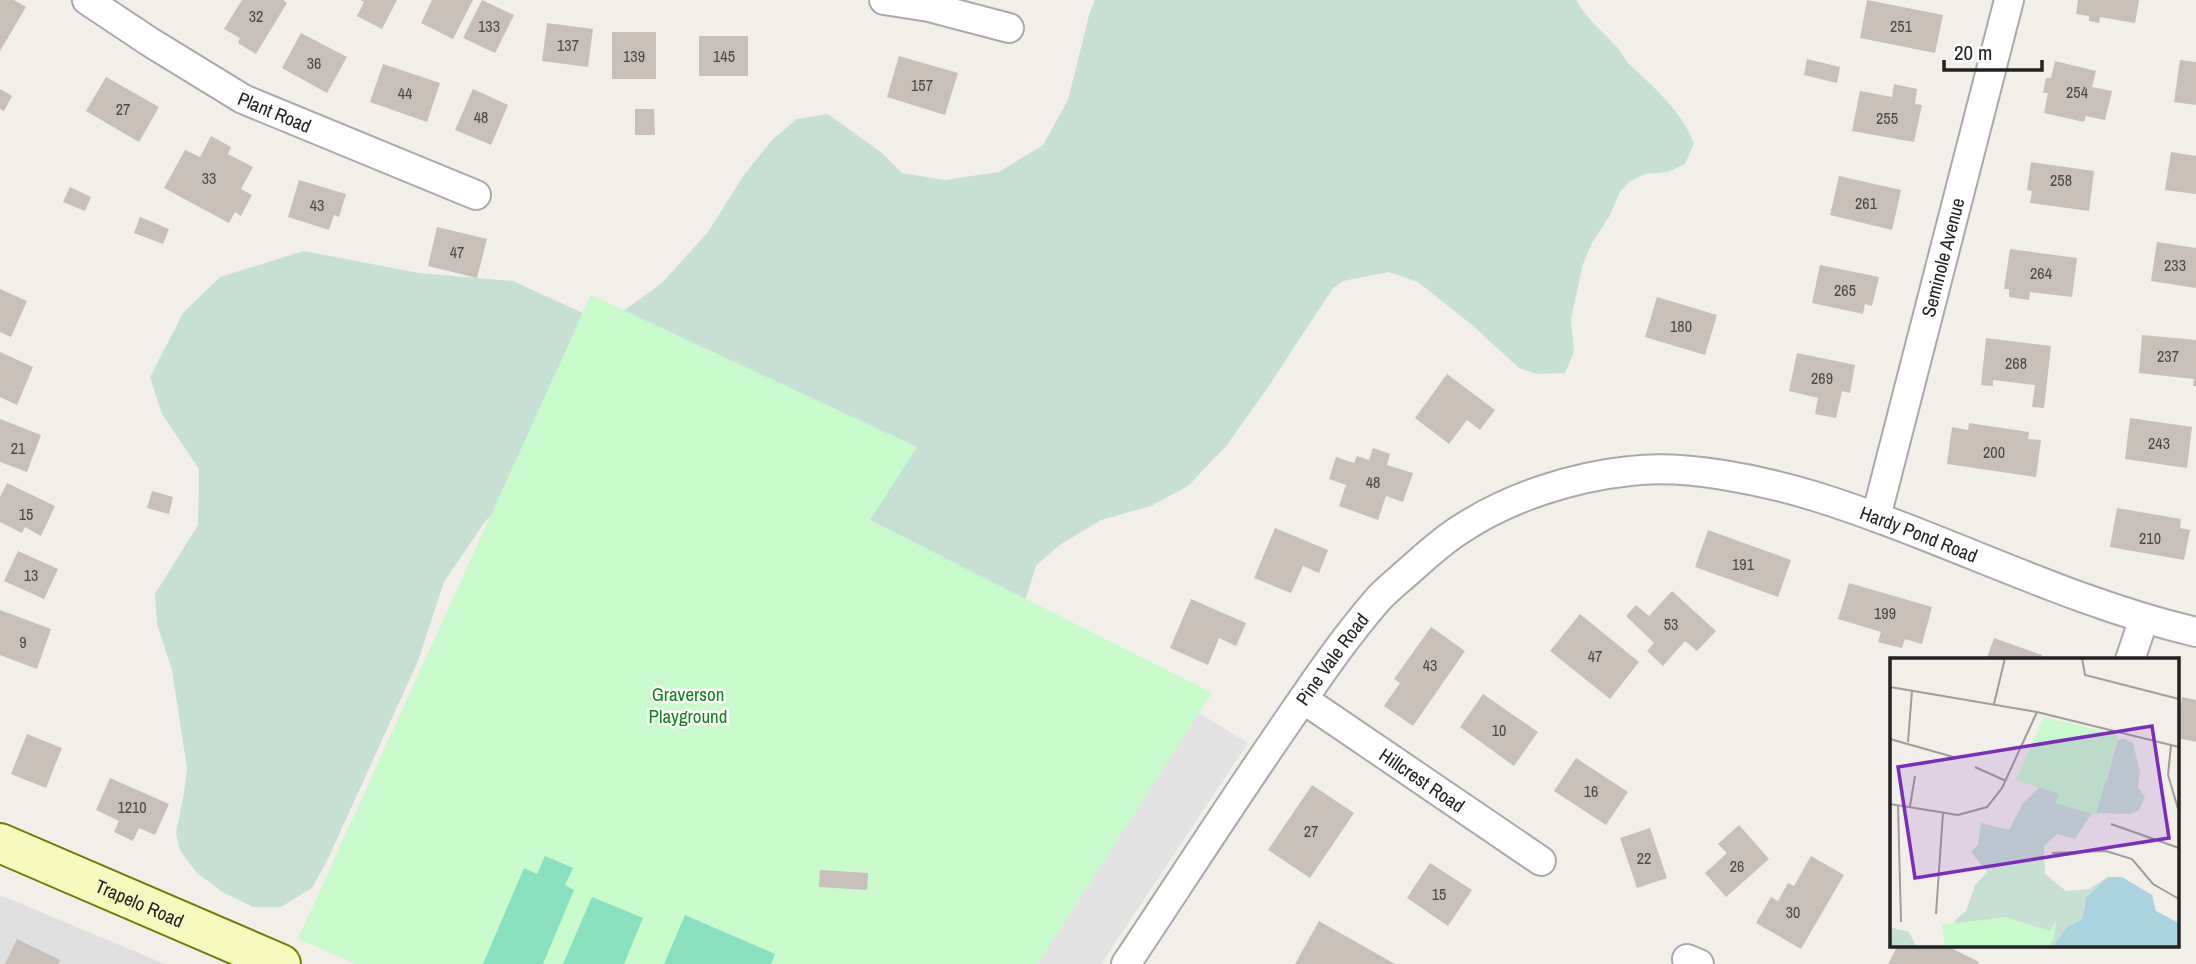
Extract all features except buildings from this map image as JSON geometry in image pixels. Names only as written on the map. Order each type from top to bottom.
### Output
[{"type":"main road","name":"Trapelo Road","points":[[0,843],[281,964]]},
{"type":"street","name":"Plant Road","points":[[87,0],[243,99],[476,195]]},
{"type":"street","points":[[884,0],[929,7],[1009,28]]},
{"type":"street","name":"Seminole Avenue","points":[[1876,517],[2009,0]]},
{"type":"street","name":"Hardy Pond Road","points":[[1632,470],[1688,471],[1752,480],[1811,495],[1876,517],[2082,599],[2196,632]]},
{"type":"street","name":"Pine Vale Road","points":[[1126,964],[1303,699],[1381,596],[1460,529],[1496,509],[1580,480],[1632,470]]},
{"type":"street","points":[[2131,658],[2144,618]]},
{"type":"street","name":"Hillcrest Road","points":[[1303,699],[1541,861]]},
{"type":"shaded area","points":[[1199,713],[1248,743],[1101,964],[1038,964]]},
{"type":"shaded area","points":[[0,895],[165,964],[0,964]]},
{"type":"green space","points":[[1095,0],[1576,0],[1589,19],[1630,65],[1675,111],[1694,143],[1685,164],[1668,172],[1645,174],[1629,182],[1620,192],[1583,264],[1571,319],[1574,352],[1565,373],[1537,374],[1519,368],[1472,325],[1418,282],[1389,272],[1343,281],[1333,288],[1227,445],[1188,486],[1151,506],[1101,520],[1058,546],[1036,566],[1025,601],[538,490],[486,520],[444,582],[418,661],[326,863],[312,888],[281,907],[253,907],[224,893],[197,873],[180,851],[176,833],[187,768],[172,670],[157,624],[155,594],[198,525],[199,469],[162,414],[150,377],[183,313],[220,277],[304,251],[419,273],[513,281],[589,316],[615,317],[662,283],[708,232],[744,175],[772,140],[797,119],[828,114],[882,153],[902,173],[944,180],[999,172],[1043,145],[1068,100]]},
{"type":"green space","name":"Graverson Playground","points":[[591,295],[917,447],[870,520],[1212,693],[1038,964],[356,964],[298,939]]},
{"type":"green space","points":[[545,856],[573,868],[565,885],[574,890],[543,964],[483,964],[524,868],[537,874]]},
{"type":"green space","points":[[592,897],[643,918],[624,964],[563,964]]},
{"type":"green space","points":[[685,915],[775,954],[771,964],[664,964]]}]
